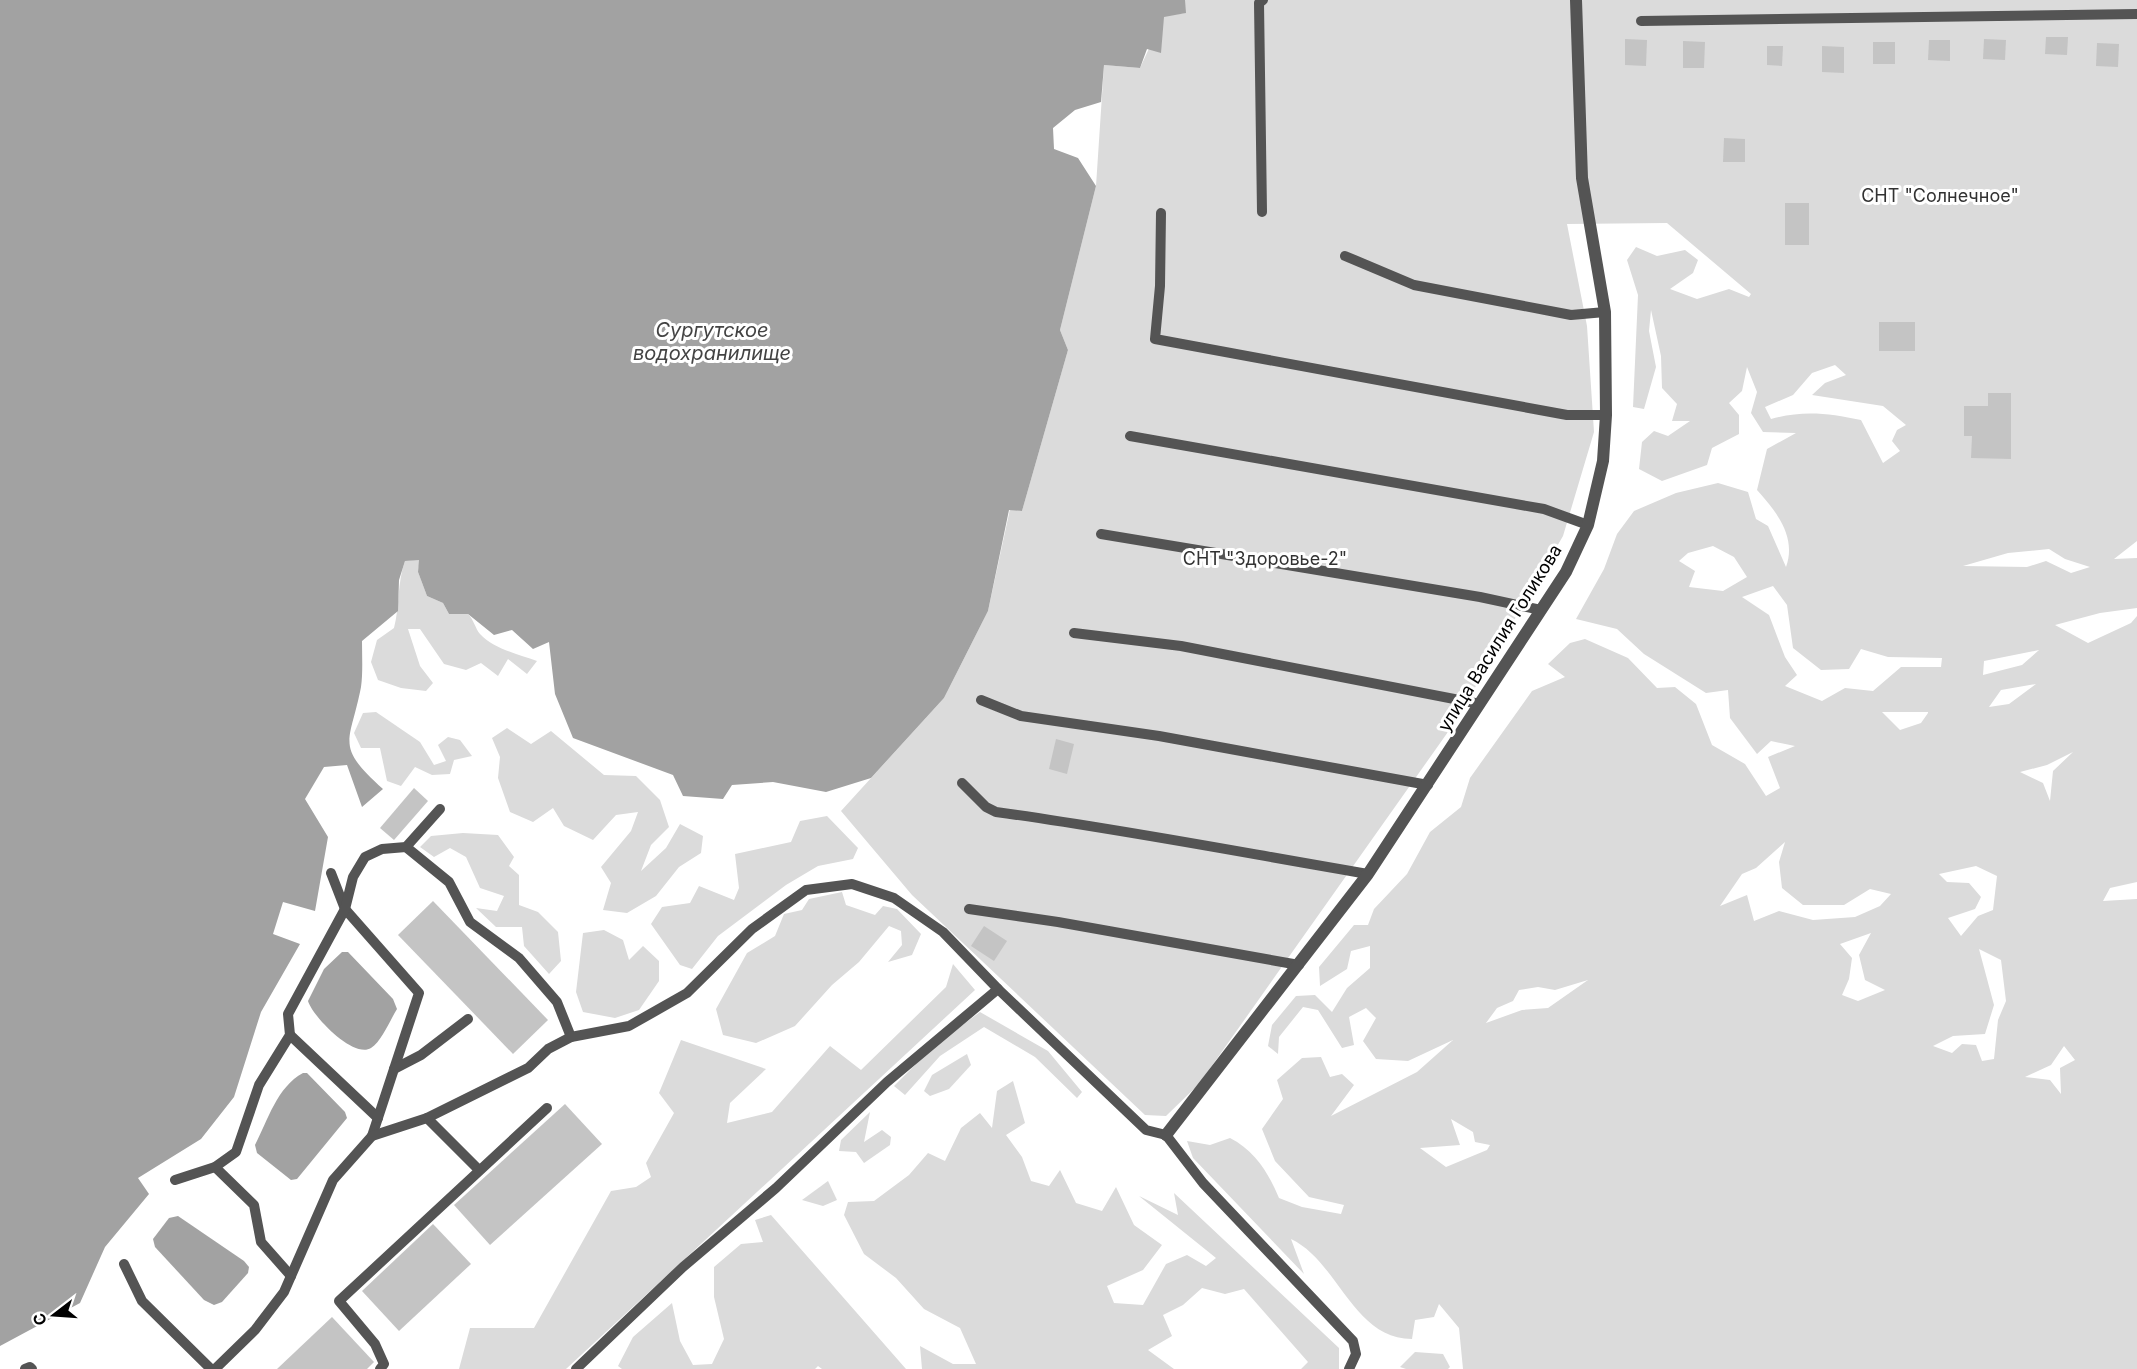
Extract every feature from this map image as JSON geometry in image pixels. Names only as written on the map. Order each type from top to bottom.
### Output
[{"type":"street","name":"улица Василия Голикова","points":[[1166,1135],[1368,874],[1566,572],[1588,525],[1603,461],[1606,415],[1605,312],[1582,178],[1576,0]]},
{"type":"lane","points":[[1262,212],[1259,3],[1263,0]]},
{"type":"lane","points":[[1641,21],[2137,14]]},
{"type":"lane","points":[[1161,213],[1160,286],[1155,339],[1567,415],[1606,415]]},
{"type":"lane","points":[[1345,256],[1414,285],[1571,315],[1605,312]]},
{"type":"lane","points":[[1130,436],[1544,509],[1588,525]]},
{"type":"lane","points":[[1101,534],[1480,597],[1541,610]]},
{"type":"lane","points":[[1074,633],[1181,646],[1480,704]]},
{"type":"lane","points":[[981,700],[1021,716],[1159,736],[1428,785]]},
{"type":"lane","points":[[962,783],[986,807],[996,812],[1107,827],[1190,844],[1368,874]]},
{"type":"lane","points":[[175,1180],[215,1167],[236,1152],[259,1085],[290,1035],[288,1014],[345,909],[352,877],[365,856],[382,849],[406,847],[440,809]]},
{"type":"lane","points":[[406,847],[449,882],[470,922],[519,958],[557,1002],[571,1037]]},
{"type":"lane","points":[[124,1264],[141,1301],[213,1369],[255,1330],[284,1292],[333,1180],[372,1136],[419,993],[345,909],[331,873]]},
{"type":"lane","points":[[372,1136],[427,1118],[528,1068],[548,1049],[571,1037],[629,1026],[687,993],[752,929],[806,890],[852,884],[894,898],[943,932],[998,990],[1146,1130],[1166,1135],[1203,1183],[1353,1341],[1356,1354],[1349,1369]]},
{"type":"lane","points":[[969,909],[1058,922],[1299,965]]},
{"type":"lane","points":[[576,1369],[683,1267],[776,1188],[887,1082],[998,990]]},
{"type":"lane","points":[[394,1069],[421,1055],[468,1019]]},
{"type":"lane","points":[[290,1035],[378,1118]]},
{"type":"lane","points":[[380,1369],[384,1364],[375,1344],[339,1301],[478,1169],[547,1108]]},
{"type":"lane","points":[[427,1118],[478,1169]]},
{"type":"lane","points":[[215,1167],[254,1205],[261,1242],[291,1276]]},
{"type":"lane","points":[[25,1369],[30,1367],[32,1369]]},
{"type":"green space","points":[[1185,0],[2137,0],[2137,541],[2114,559],[2137,558],[2137,608],[2100,613],[2055,625],[2088,643],[2131,623],[2137,616],[2137,882],[2110,888],[2103,901],[2137,899],[2137,1369],[1463,1369],[1459,1328],[1439,1304],[1434,1317],[1415,1320],[1412,1339],[1392,1336],[1375,1326],[1360,1313],[1321,1264],[1291,1239],[1304,1274],[1193,1158],[1187,1141],[1210,1145],[1230,1138],[1247,1149],[1260,1163],[1279,1198],[1302,1207],[1341,1214],[1344,1205],[1309,1197],[1275,1161],[1262,1129],[1283,1099],[1277,1080],[1302,1058],[1321,1057],[1330,1077],[1342,1074],[1354,1085],[1331,1116],[1417,1072],[1453,1040],[1408,1061],[1376,1059],[1363,1041],[1376,1018],[1366,1008],[1349,1017],[1354,1045],[1342,1048],[1318,1010],[1303,1007],[1279,1037],[1278,1054],[1268,1046],[1272,1025],[1296,996],[1315,995],[1332,1012],[1347,988],[1370,968],[1370,946],[1351,951],[1347,969],[1320,986],[1319,967],[1354,925],[1368,925],[1374,909],[1407,874],[1430,832],[1461,807],[1470,778],[1532,691],[1565,677],[1548,664],[1570,643],[1585,639],[1628,658],[1657,688],[1675,687],[1696,704],[1712,745],[1745,764],[1766,796],[1780,788],[1768,757],[1795,746],[1771,741],[1757,754],[1730,718],[1728,690],[1706,693],[1644,654],[1617,629],[1576,619],[1604,569],[1617,534],[1634,511],[1676,493],[1718,483],[1748,492],[1756,519],[1768,526],[1786,567],[1789,556],[1789,545],[1783,525],[1757,490],[1767,449],[1796,433],[1763,432],[1751,413],[1757,392],[1747,367],[1742,391],[1729,403],[1739,415],[1739,434],[1712,448],[1707,465],[1662,481],[1639,469],[1642,442],[1654,431],[1668,436],[1690,421],[1672,421],[1677,404],[1662,388],[1661,356],[1651,310],[1649,331],[1656,367],[1644,409],[1633,407],[1638,295],[1627,260],[1636,247],[1657,256],[1685,250],[1698,260],[1693,273],[1670,289],[1697,299],[1729,289],[1749,297],[1751,294],[1667,223],[1567,224],[1587,326],[1594,432],[1563,536],[1455,722],[1199,1084],[1166,1116],[1145,1115],[912,895],[841,811],[944,698],[988,611],[1010,509],[1022,511],[1068,350],[1060,330],[1096,186],[1104,65],[1140,68],[1164,16],[1185,13]],"holes":[[[1835,365],[1846,375],[1825,383],[1812,395],[1883,406],[1906,425],[1897,430],[1892,441],[1900,451],[1883,463],[1861,420],[1816,414],[1794,414],[1771,419],[1765,407],[1793,395],[1812,373]],[[1713,546],[1734,557],[1747,577],[1723,591],[1689,587],[1695,571],[1679,561],[1688,553]],[[2049,549],[2065,559],[2090,567],[2071,573],[2046,561],[2027,567],[1963,566],[2008,553]],[[1773,586],[1787,605],[1793,648],[1821,670],[1849,669],[1861,649],[1888,657],[1942,658],[1941,667],[1901,667],[1873,691],[1845,688],[1822,701],[1785,686],[1797,675],[1785,657],[1769,615],[1742,597]],[[2039,650],[2022,665],[1983,675],[1984,661]],[[2036,684],[2009,704],[1989,707],[2001,690]],[[1882,712],[1928,713],[1921,723],[1900,730]],[[2073,752],[2053,771],[2050,801],[2043,783],[2020,772],[2047,765]],[[1785,842],[1779,862],[1782,888],[1803,905],[1844,905],[1870,889],[1891,894],[1880,906],[1855,917],[1813,920],[1779,911],[1754,921],[1747,895],[1720,906],[1742,874],[1756,868]],[[1976,866],[1997,876],[1993,910],[1978,916],[1961,936],[1948,918],[1975,909],[1981,897],[1969,883],[1947,882],[1939,874]],[[1871,933],[1859,955],[1865,980],[1885,990],[1858,1001],[1842,995],[1849,979],[1852,958],[1840,944]],[[1979,949],[2001,960],[2006,1001],[1998,1020],[1994,1059],[1982,1061],[1976,1045],[1962,1044],[1952,1053],[1933,1046],[1953,1036],[1985,1034],[1994,1005]],[[1588,980],[1548,1008],[1522,1010],[1486,1023],[1497,1008],[1513,1001],[1519,990],[1538,987],[1555,990]],[[2064,1046],[2075,1060],[2060,1068],[2061,1094],[2050,1080],[2025,1077],[2051,1065]],[[1451,1119],[1473,1132],[1475,1142],[1490,1145],[1487,1150],[1446,1167],[1420,1148],[1460,1145]]]},
{"type":"green space","points":[[420,559],[418,572],[427,596],[443,603],[449,614],[468,614],[480,634],[492,644],[537,661],[527,674],[508,659],[498,676],[481,663],[466,670],[444,664],[420,629],[408,629],[420,666],[433,683],[426,691],[401,688],[378,680],[371,662],[377,640],[394,628],[405,561]]},
{"type":"green space","points":[[376,712],[420,742],[434,765],[446,761],[438,745],[448,737],[460,740],[472,756],[454,760],[450,774],[432,775],[415,767],[401,786],[387,781],[380,748],[361,748],[354,733],[363,713]]},
{"type":"green space","points":[[507,728],[531,744],[551,731],[604,775],[636,776],[660,800],[669,827],[651,845],[641,871],[666,848],[680,824],[703,836],[701,853],[679,867],[656,896],[627,913],[603,910],[611,883],[601,867],[631,831],[638,812],[616,815],[593,840],[564,826],[553,808],[533,822],[510,812],[498,778],[500,757],[492,738]]},
{"type":"green space","points":[[827,816],[858,848],[853,859],[818,866],[786,885],[718,936],[692,969],[680,965],[651,924],[662,907],[690,903],[699,886],[734,900],[739,888],[735,854],[791,842],[800,821]]},
{"type":"green space","points":[[463,833],[498,835],[514,857],[509,866],[519,875],[519,905],[538,912],[558,932],[561,961],[549,974],[524,946],[522,927],[496,927],[476,908],[497,911],[504,896],[480,888],[466,857],[450,848],[434,857],[420,847],[431,836]]},
{"type":"green space","points":[[842,892],[846,905],[875,915],[883,906],[897,909],[921,934],[912,955],[888,962],[902,945],[901,931],[889,926],[859,962],[832,985],[795,1026],[756,1043],[723,1035],[716,1009],[747,953],[775,936],[784,914],[802,910],[809,899]]},
{"type":"green space","points":[[604,930],[623,940],[629,960],[643,946],[659,961],[659,981],[639,1010],[615,1018],[583,1012],[576,992],[583,933]]},
{"type":"green space","points":[[953,964],[975,990],[566,1369],[459,1369],[470,1328],[534,1328],[611,1191],[636,1187],[651,1177],[646,1163],[674,1113],[659,1093],[681,1040],[766,1069],[730,1103],[727,1123],[772,1112],[830,1046],[861,1070],[946,987]]},
{"type":"green space","points":[[980,1012],[1048,1051],[1082,1092],[1077,1098],[1035,1057],[984,1027],[940,1056],[905,1095],[894,1086],[933,1047]]},
{"type":"green space","points":[[967,1054],[971,1065],[949,1089],[930,1096],[924,1091],[932,1075]]},
{"type":"green space","points":[[1013,1081],[1025,1123],[1006,1135],[1022,1157],[1031,1181],[1049,1186],[1060,1170],[1076,1203],[1102,1211],[1116,1187],[1134,1225],[1162,1245],[1143,1270],[1107,1286],[1114,1303],[1143,1305],[1166,1264],[1187,1255],[1206,1266],[1216,1258],[1139,1196],[1178,1215],[1174,1193],[1339,1348],[1339,1369],[1301,1369],[1308,1362],[1244,1289],[1225,1294],[1202,1288],[1183,1305],[1163,1315],[1172,1336],[1148,1350],[1174,1369],[922,1369],[920,1346],[953,1364],[976,1364],[960,1328],[924,1309],[896,1278],[864,1254],[844,1215],[848,1202],[874,1201],[909,1175],[928,1153],[945,1161],[961,1128],[980,1113],[992,1128],[997,1091]]},
{"type":"green space","points":[[870,1112],[864,1142],[882,1130],[891,1137],[890,1145],[864,1163],[856,1152],[839,1151],[841,1140]]},
{"type":"green space","points":[[828,1181],[837,1200],[823,1206],[802,1200]]},
{"type":"green space","points":[[771,1215],[906,1369],[822,1369],[818,1366],[815,1369],[622,1369],[618,1366],[633,1337],[672,1303],[680,1341],[693,1365],[712,1364],[724,1339],[714,1297],[714,1267],[741,1244],[763,1242],[755,1220]]},
{"type":"green space","points":[[1415,1352],[1443,1354],[1450,1367],[1448,1369],[1406,1369],[1400,1367]]},
{"type":"water","name":"Сургутское водохранилище","points":[[0,0],[1185,0],[1186,13],[1164,17],[1161,53],[1147,49],[1140,68],[1104,65],[1101,102],[1075,110],[1053,128],[1054,149],[1078,158],[1096,186],[1060,330],[1068,350],[1022,511],[1009,510],[988,611],[944,698],[871,778],[826,792],[773,782],[732,785],[723,799],[683,796],[673,775],[573,738],[555,694],[549,642],[533,649],[512,630],[494,635],[468,614],[449,614],[443,603],[427,596],[418,572],[419,560],[405,561],[399,580],[398,611],[362,641],[361,687],[349,743],[357,763],[383,789],[362,807],[347,765],[324,767],[305,799],[328,837],[315,911],[283,902],[273,934],[300,944],[261,1012],[234,1097],[201,1139],[138,1178],[149,1194],[105,1247],[80,1303],[0,1346]]},
{"type":"water","points":[[342,952],[348,952],[393,999],[397,1009],[375,1045],[364,1050],[355,1048],[335,1035],[318,1017],[308,1001],[324,969]]},
{"type":"water","points":[[307,1073],[345,1112],[347,1118],[297,1179],[291,1180],[257,1153],[255,1145],[280,1095],[294,1079]]},
{"type":"water","points":[[178,1216],[244,1261],[249,1267],[248,1273],[222,1302],[214,1305],[204,1300],[155,1247],[153,1239],[169,1218]]},
{"type":"building","points":[[2046,37],[2068,37],[2067,55],[2045,54]]},
{"type":"building","points":[[1625,39],[1647,40],[1646,66],[1625,65]]},
{"type":"building","points":[[1984,39],[2006,40],[2005,60],[1983,59]]},
{"type":"building","points":[[1929,40],[1950,40],[1950,61],[1928,60]]},
{"type":"building","points":[[1683,41],[1705,42],[1704,68],[1683,68]]},
{"type":"building","points":[[1873,42],[1895,42],[1895,64],[1873,64]]},
{"type":"building","points":[[2097,43],[2119,44],[2118,67],[2096,66]]},
{"type":"building","points":[[1767,46],[1783,46],[1782,66],[1767,65]]},
{"type":"building","points":[[1822,46],[1844,47],[1844,73],[1822,72]]},
{"type":"building","points":[[1724,138],[1745,139],[1745,162],[1723,162]]},
{"type":"building","points":[[1785,203],[1809,203],[1809,245],[1785,245]]},
{"type":"building","points":[[1879,322],[1915,322],[1915,351],[1879,351]]},
{"type":"building","points":[[1988,393],[2011,393],[2011,459],[1971,458],[1972,436],[1964,436],[1964,406],[1988,406]]},
{"type":"building","points":[[1056,739],[1074,744],[1067,774],[1049,769]]},
{"type":"building","points":[[414,788],[428,801],[394,840],[380,828]]},
{"type":"building","points":[[433,901],[548,1020],[513,1054],[398,935]]},
{"type":"building","points":[[984,926],[1007,941],[994,961],[971,946]]},
{"type":"building","points":[[565,1104],[602,1144],[490,1245],[454,1205]]},
{"type":"building","points":[[433,1224],[471,1264],[399,1331],[362,1291]]},
{"type":"building","points":[[332,1317],[374,1362],[367,1369],[277,1369]]},
{"type":"park label","name":"СНТ \"Солнечное\"","points":[[1940,196]]},
{"type":"park label","name":"СНТ \"Здоровье-2\"","points":[[1265,559]]}]
